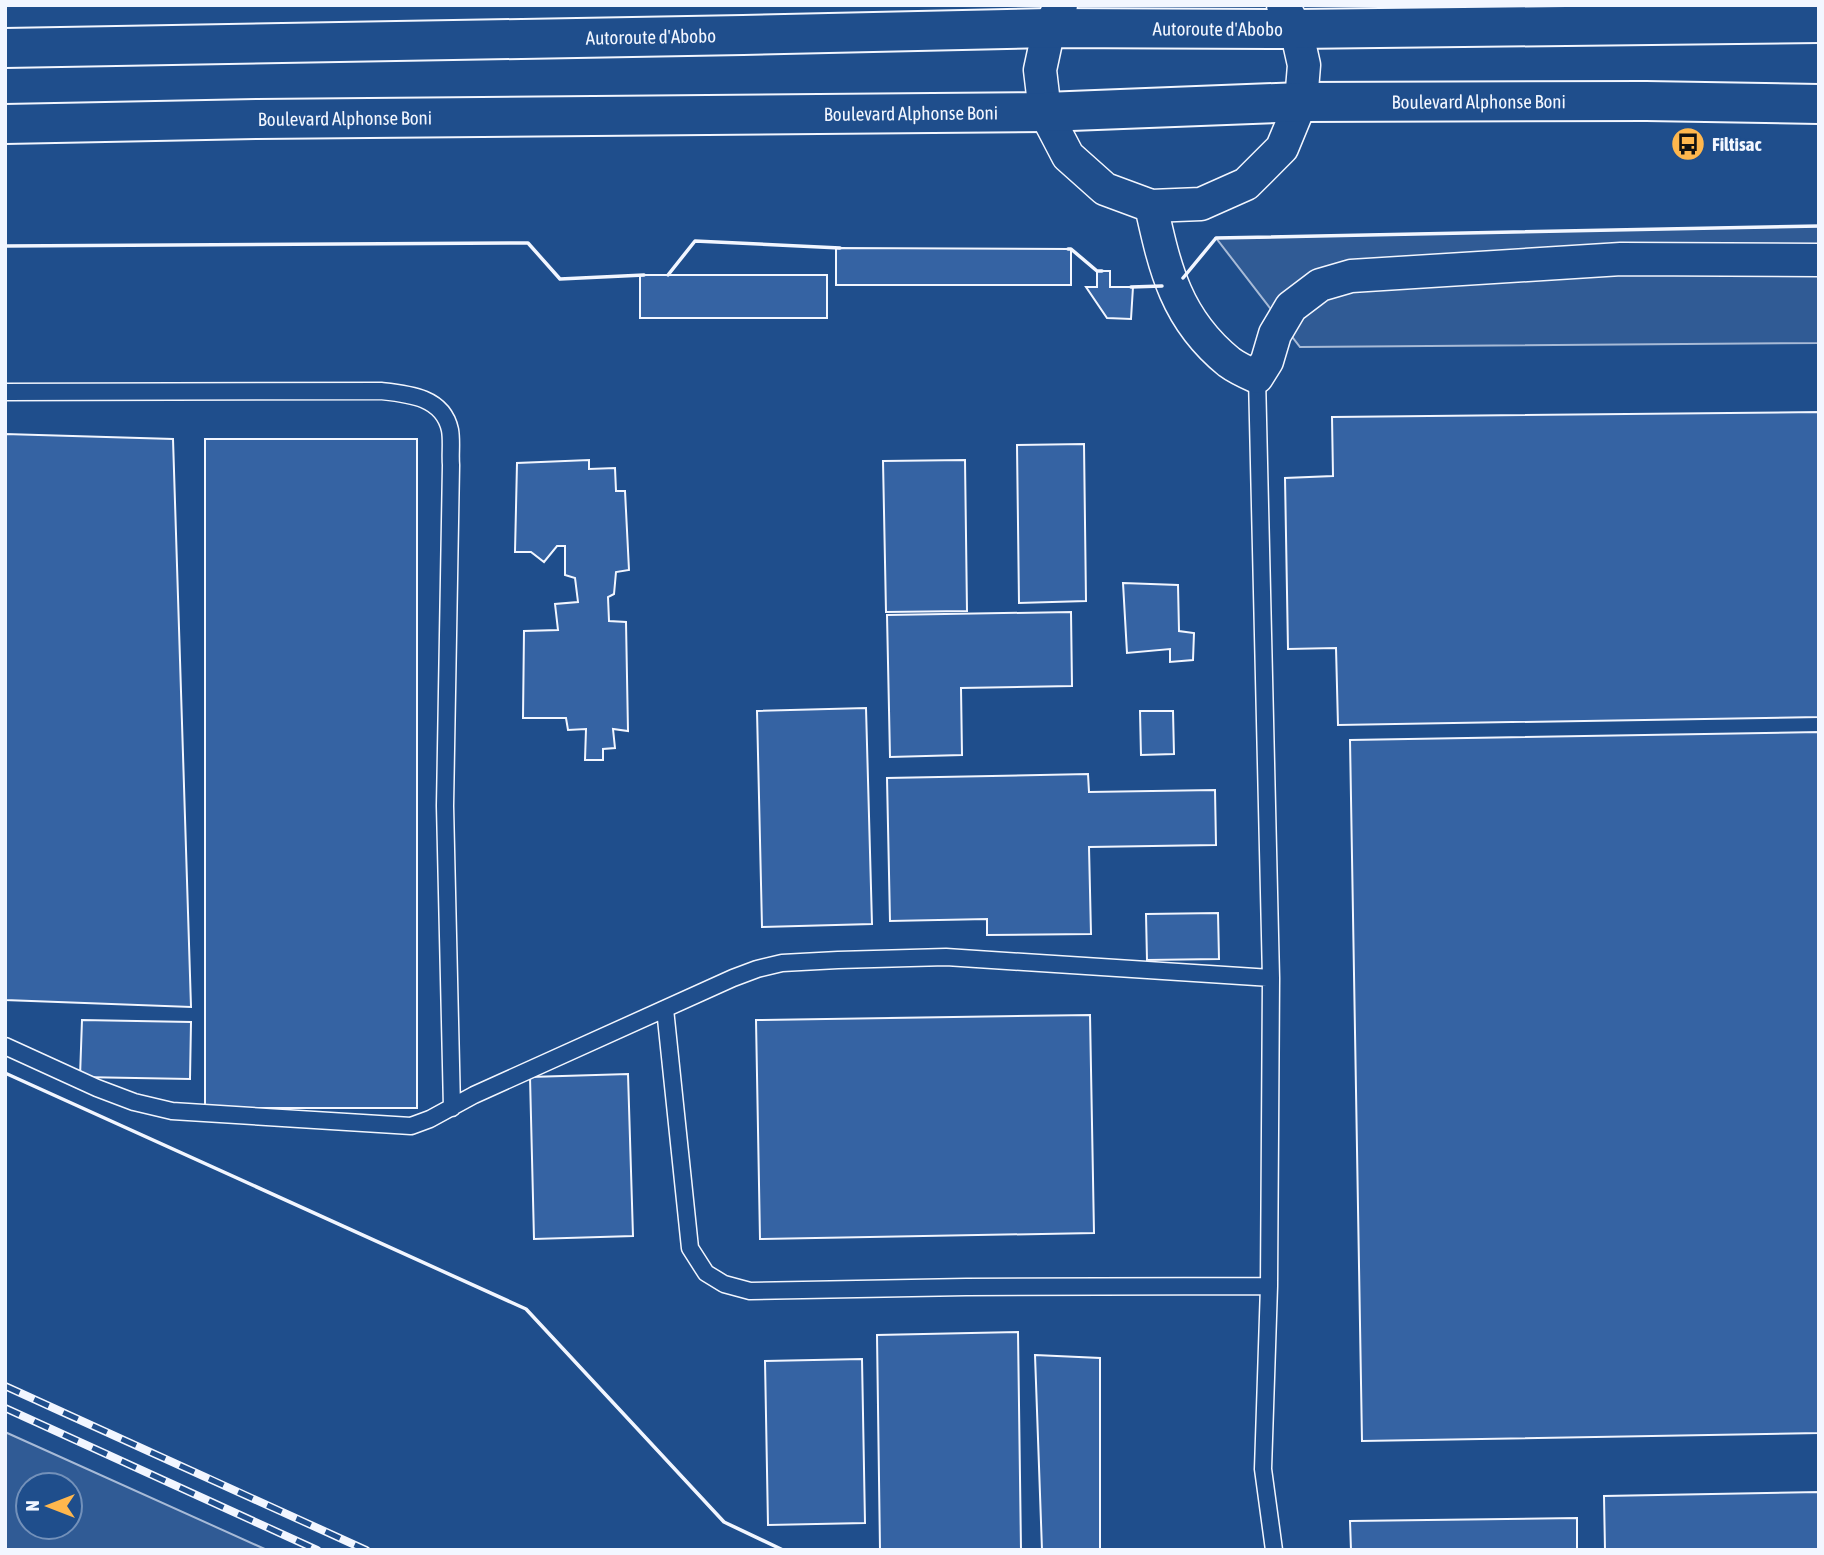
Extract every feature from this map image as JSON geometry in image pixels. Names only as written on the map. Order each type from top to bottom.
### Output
[{"type":"main road","name":"Autoroute d'Abobo","points":[[5,48],[743,36],[1055,17],[1290,17]]},
{"type":"main road","points":[[1290,17],[1819,23]]},
{"type":"main road","name":"Boulevard Alphonse Boni","points":[[5,124],[285,118],[1045,112],[1301,102],[1646,101],[1819,104]]},
{"type":"street","points":[[1055,17],[1040,70],[1045,112],[1068,156],[1105,189],[1151,206],[1201,204],[1246,184],[1282,148],[1301,102],[1304,65],[1290,17]]},
{"type":"street","points":[[1151,206],[1166,266],[1178,300],[1198,331],[1230,363],[1257,377],[1267,361],[1275,334],[1291,307],[1320,285],[1351,276],[1621,259],[1819,260]]},
{"type":"lane","points":[[1257,377],[1271,978],[1269,1286],[1263,1469],[1275,1550]]},
{"type":"lane","points":[[5,392],[381,391],[413,394],[434,404],[443,415],[450,430],[451,465],[445,806],[452,1108]]},
{"type":"lane","points":[[5,1046],[109,1093],[172,1111],[411,1126],[665,1009],[757,969],[782,963],[946,957],[1271,978]]},
{"type":"lane","points":[[665,1009],[690,1248],[706,1273],[724,1284],[750,1291],[1269,1286]]},
{"type":"shaded area","points":[[1819,226],[1819,343],[1300,347],[1216,238]]},
{"type":"shaded area","points":[[5,1432],[267,1550],[5,1550]]},
{"type":"building","points":[[836,248],[1071,249],[1071,285],[836,285]]},
{"type":"building","points":[[1097,271],[1110,271],[1110,287],[1133,287],[1131,319],[1107,318],[1086,287],[1097,287]]},
{"type":"building","points":[[640,275],[827,275],[827,318],[640,318]]},
{"type":"building","points":[[1819,412],[1819,717],[1338,725],[1336,648],[1288,649],[1285,478],[1333,476],[1332,417]]},
{"type":"building","points":[[5,434],[173,439],[191,1007],[5,1000]]},
{"type":"building","points":[[205,439],[417,439],[417,1108],[205,1108]]},
{"type":"building","points":[[1084,444],[1086,601],[1019,603],[1017,445]]},
{"type":"building","points":[[589,460],[589,469],[615,468],[616,491],[625,491],[629,570],[616,572],[614,594],[608,597],[609,621],[626,622],[628,731],[613,729],[615,748],[603,749],[603,760],[585,760],[586,729],[568,730],[566,718],[523,718],[524,631],[558,630],[555,604],[578,602],[575,578],[565,575],[565,546],[557,546],[544,562],[531,552],[515,552],[517,463]]},
{"type":"building","points":[[965,460],[967,611],[886,612],[883,461]]},
{"type":"building","points":[[1123,583],[1178,585],[1179,631],[1194,633],[1193,660],[1170,662],[1170,649],[1127,653]]},
{"type":"building","points":[[1071,612],[1072,686],[961,688],[962,755],[890,757],[887,615]]},
{"type":"building","points":[[866,708],[872,924],[762,927],[757,711]]},
{"type":"building","points":[[1140,711],[1173,711],[1174,754],[1141,755]]},
{"type":"building","points":[[1819,732],[1819,1433],[1362,1441],[1350,740]]},
{"type":"building","points":[[1088,774],[1089,792],[1215,790],[1216,845],[1089,847],[1091,934],[987,935],[987,919],[890,921],[887,778]]},
{"type":"building","points":[[1218,913],[1219,959],[1147,960],[1146,914]]},
{"type":"building","points":[[1090,1015],[1094,1233],[760,1239],[756,1020]]},
{"type":"building","points":[[82,1020],[191,1022],[190,1079],[80,1077]]},
{"type":"building","points":[[628,1074],[633,1236],[534,1239],[530,1077]]},
{"type":"building","points":[[1018,1332],[1021,1550],[880,1550],[877,1335]]},
{"type":"building","points":[[1035,1355],[1100,1358],[1100,1550],[1042,1550]]},
{"type":"building","points":[[862,1359],[865,1523],[768,1525],[765,1361]]},
{"type":"building","points":[[1819,1492],[1819,1550],[1605,1550],[1604,1496]]},
{"type":"building","points":[[1577,1518],[1577,1550],[1351,1550],[1350,1521]]},
{"type":"railway","points":[[5,1386],[366,1550]]},
{"type":"railway","points":[[5,1408],[317,1550]]},
{"type":"wall","points":[[1183,278],[1216,238],[1819,226]]},
{"type":"wall","points":[[668,275],[695,241],[840,248]]},
{"type":"wall","points":[[5,246],[528,243],[560,279],[644,275]]},
{"type":"wall","points":[[1068,249],[1097,271],[1102,271]]},
{"type":"wall","points":[[1131,287],[1162,286]]},
{"type":"wall","points":[[5,1073],[526,1309],[724,1522],[783,1550]]},
{"type":"place","name":"Filtisac","points":[[1688,144]]}]
